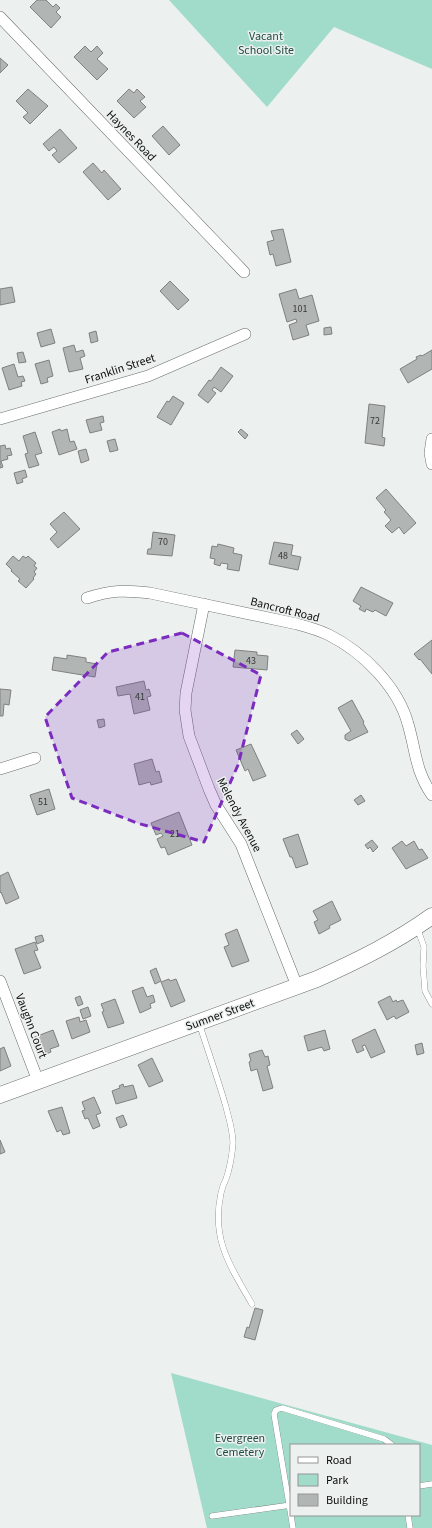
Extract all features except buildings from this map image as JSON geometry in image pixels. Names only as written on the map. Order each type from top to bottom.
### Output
[{"type":"main road","name":"Sumner Street","points":[[0,1095],[297,986],[363,958],[399,938],[432,916]]},
{"type":"street","name":"Haynes Road","points":[[0,17],[244,272]]},
{"type":"street","name":"Franklin Street","points":[[0,419],[148,376],[245,334]]},
{"type":"street","points":[[432,439],[430,453],[432,464]]},
{"type":"street","name":"Bancroft Road","points":[[87,598],[104,592],[128,590],[150,593],[315,629],[330,635],[359,656],[388,682],[400,702],[408,723],[417,767],[423,782],[432,795]]},
{"type":"street","name":"Melendy Avenue","points":[[204,604],[186,693],[186,714],[189,736],[216,805],[241,844],[297,986]]},
{"type":"street","points":[[0,769],[35,758]]},
{"type":"street","name":"Vaughn Court","points":[[0,981],[38,1081]]},
{"type":"lane","points":[[417,927],[424,948],[423,966],[425,991],[432,1004]]},
{"type":"lane","points":[[199,1023],[220,1088],[231,1129],[233,1143],[230,1163],[221,1192],[218,1210],[219,1235],[222,1248],[232,1269],[252,1304]]},
{"type":"lane","points":[[212,1516],[290,1505],[274,1414],[278,1408],[384,1439],[391,1444]]},
{"type":"lane","points":[[420,1486],[432,1484]]},
{"type":"lane","points":[[291,1516],[293,1528]]},
{"type":"lane","points":[[408,1516],[410,1528]]},
{"type":"highlighted area","points":[[182,633],[261,675],[238,765],[204,842],[137,823],[72,798],[45,717],[108,652]]},
{"type":"green space","name":"Vacant School Site","points":[[169,0],[432,0],[432,69],[334,27],[267,107]]},
{"type":"green space","name":"Evergreen Cemetery","points":[[171,1373],[432,1445],[432,1528],[207,1528]]}]
